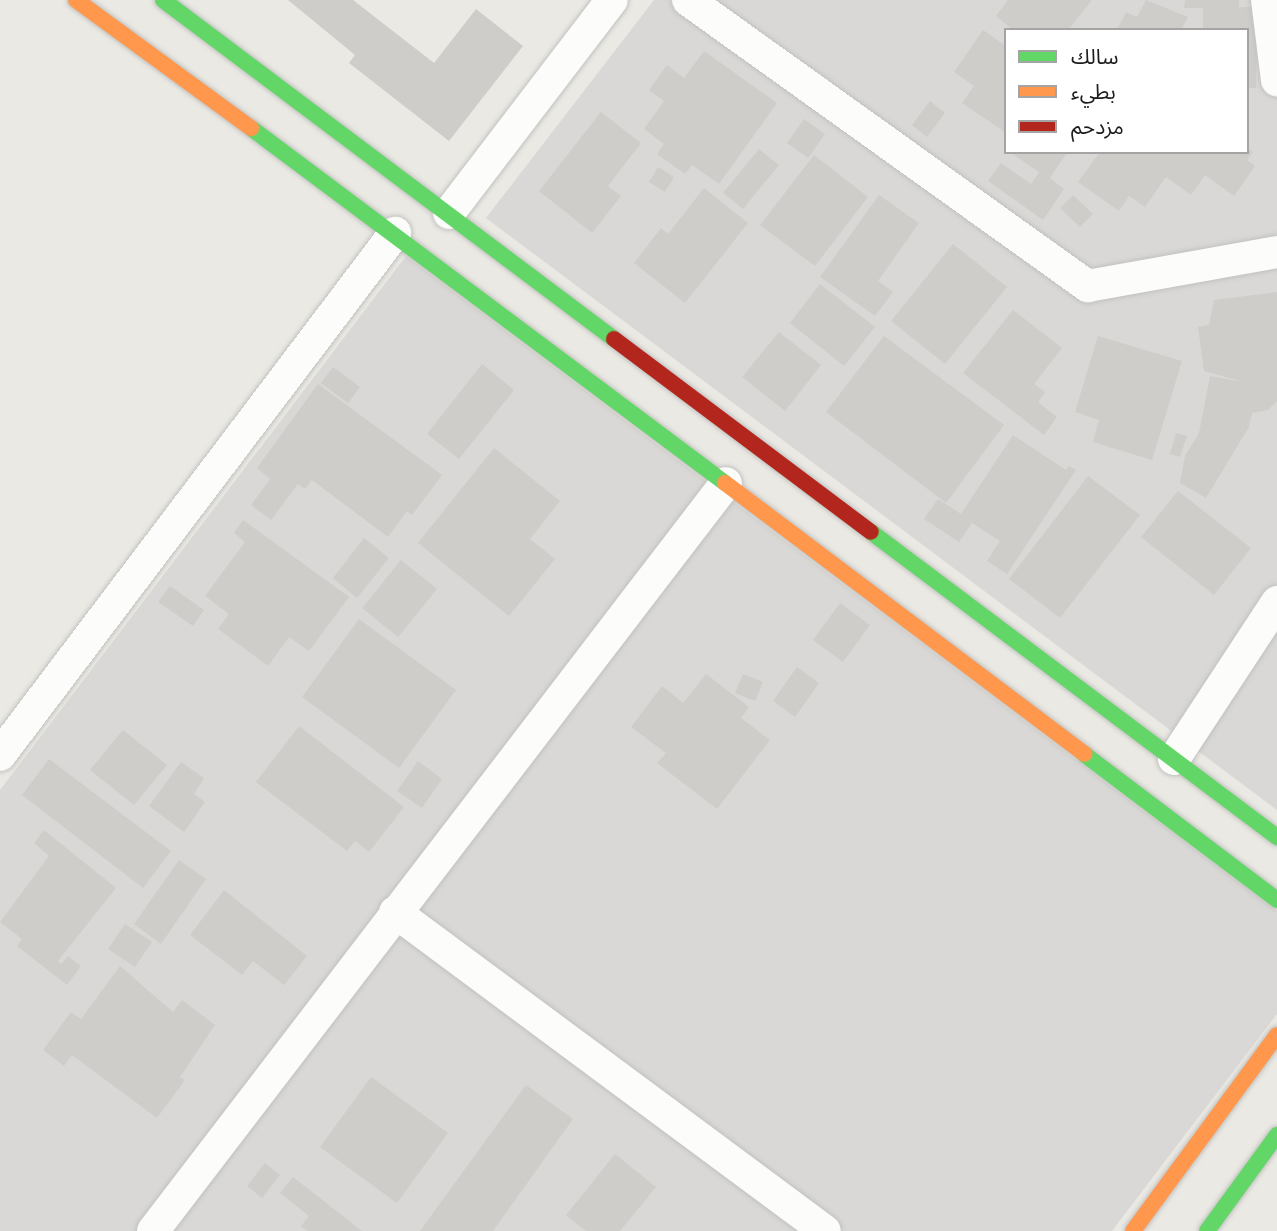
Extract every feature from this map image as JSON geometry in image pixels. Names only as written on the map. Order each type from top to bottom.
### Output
[{"type":"street","points":[[76,0],[394,233],[1277,900]]},
{"type":"street","points":[[163,0],[1277,837]]},
{"type":"street","points":[[449,213],[612,0]]},
{"type":"street","points":[[688,0],[1088,286],[1277,252]]},
{"type":"street","points":[[1267,0],[1277,80]]},
{"type":"street","points":[[0,755],[394,233]]},
{"type":"street","points":[[153,1231],[395,912],[726,484]]},
{"type":"street","points":[[1174,759],[1277,602]]},
{"type":"street","points":[[395,912],[825,1231]]},
{"type":"street","points":[[1133,1231],[1277,1035]]},
{"type":"street","points":[[1207,1231],[1277,1135]]},
{"type":"shaded area","points":[[654,0],[1277,0],[1277,810],[486,218]]},
{"type":"shaded area","points":[[406,256],[1277,911],[1277,1014],[1112,1231],[0,1231],[0,790]]},
{"type":"building","points":[[288,0],[353,0],[434,63],[476,9],[523,46],[449,141],[349,63],[355,55]]},
{"type":"building","points":[[1008,0],[1092,0],[1070,28],[1011,28],[996,16]]},
{"type":"building","points":[[1146,0],[1188,17],[1182,28],[1118,28],[1126,12],[1137,17]]},
{"type":"building","points":[[1185,0],[1239,0],[1239,7],[1257,7],[1256,88],[1249,88],[1249,28],[1203,28],[1203,8],[1184,8]]},
{"type":"building","points":[[983,30],[1004,45],[1004,132],[962,103],[974,86],[954,72]]},
{"type":"building","points":[[704,51],[777,103],[719,184],[692,165],[685,174],[657,154],[664,144],[644,129],[664,101],[649,90],[667,65],[684,78]]},
{"type":"building","points":[[930,101],[945,113],[927,137],[912,125]]},
{"type":"building","points":[[601,112],[641,143],[608,186],[621,196],[592,233],[539,191]]},
{"type":"building","points":[[804,119],[825,134],[808,158],[787,143]]},
{"type":"building","points":[[759,149],[779,165],[743,209],[723,193]]},
{"type":"building","points":[[1249,149],[1253,152],[1247,160],[1255,166],[1234,196],[1205,175],[1191,195],[1166,177],[1145,207],[1129,196],[1119,211],[1078,182],[1099,154],[1249,154]]},
{"type":"building","points":[[1013,154],[1066,154],[1050,178],[1064,189],[1043,220],[988,181],[1001,163],[1031,184],[1039,172]]},
{"type":"building","points":[[814,155],[868,197],[815,266],[760,225]]},
{"type":"building","points":[[658,167],[674,177],[665,192],[649,182]]},
{"type":"building","points":[[704,188],[748,223],[685,303],[634,263],[661,228],[668,234]]},
{"type":"building","points":[[879,195],[919,223],[878,281],[893,292],[875,316],[820,277]]},
{"type":"building","points":[[1073,195],[1093,214],[1080,227],[1060,208]]},
{"type":"building","points":[[953,244],[1007,287],[945,364],[891,321]]},
{"type":"building","points":[[820,284],[875,327],[844,366],[790,323]]},
{"type":"building","points":[[1277,292],[1277,401],[1268,410],[1252,413],[1249,427],[1206,498],[1180,483],[1185,456],[1199,433],[1210,376],[1244,382],[1204,371],[1198,327],[1209,325],[1214,300]]},
{"type":"building","points":[[1013,310],[1062,348],[1034,384],[1045,392],[1038,402],[1057,417],[1044,435],[963,373]]},
{"type":"building","points":[[779,332],[821,365],[785,411],[742,377]]},
{"type":"building","points":[[884,336],[1004,425],[946,503],[826,412]]},
{"type":"building","points":[[1098,336],[1182,361],[1152,460],[1093,442],[1099,420],[1075,412]]},
{"type":"building","points":[[482,364],[514,390],[459,459],[427,434]]},
{"type":"building","points":[[333,367],[360,387],[348,403],[321,383]]},
{"type":"building","points":[[318,384],[442,475],[412,515],[407,511],[388,537],[312,480],[305,489],[298,484],[271,520],[251,505],[270,479],[257,468]]},
{"type":"building","points":[[1176,433],[1187,436],[1180,457],[1170,454]]},
{"type":"building","points":[[1013,435],[1066,470],[1069,466],[1076,470],[1007,574],[987,561],[1000,541],[972,523],[959,542],[924,519],[938,499],[961,514]]},
{"type":"building","points":[[494,448],[560,501],[530,539],[555,559],[509,616],[418,543]]},
{"type":"building","points":[[1088,476],[1140,515],[1060,618],[1009,579]]},
{"type":"building","points":[[1178,491],[1251,548],[1214,595],[1141,537]]},
{"type":"building","points":[[243,520],[349,597],[309,651],[289,637],[268,666],[218,629],[229,614],[205,596],[245,542],[234,533]]},
{"type":"building","points":[[364,538],[389,558],[357,598],[333,578]]},
{"type":"building","points":[[401,560],[437,589],[398,637],[362,608]]},
{"type":"building","points":[[170,586],[204,610],[193,626],[158,602]]},
{"type":"building","points":[[840,603],[870,625],[843,662],[813,640]]},
{"type":"building","points":[[359,619],[456,690],[399,768],[302,697]]},
{"type":"building","points":[[797,667],[819,683],[795,717],[773,701]]},
{"type":"building","points":[[706,674],[749,707],[741,718],[770,740],[717,809],[657,763],[666,753],[631,727],[662,686],[683,703]]},
{"type":"building","points":[[743,674],[763,682],[755,701],[735,693]]},
{"type":"building","points":[[299,726],[404,807],[369,852],[355,841],[347,851],[256,782]]},
{"type":"building","points":[[123,730],[167,765],[134,805],[90,770]]},
{"type":"building","points":[[49,759],[171,851],[143,888],[22,795]]},
{"type":"building","points":[[418,761],[442,779],[422,808],[397,791]]},
{"type":"building","points":[[181,762],[204,778],[194,794],[205,802],[184,832],[149,806]]},
{"type":"building","points":[[44,830],[116,888],[58,961],[61,964],[68,956],[81,966],[67,985],[17,946],[22,939],[0,922],[49,856],[34,843]]},
{"type":"building","points":[[179,860],[206,879],[161,944],[134,924]]},
{"type":"building","points":[[224,890],[307,956],[284,985],[253,961],[242,975],[190,935]]},
{"type":"building","points":[[125,924],[152,942],[135,967],[108,949]]},
{"type":"building","points":[[120,966],[173,1012],[182,1000],[215,1025],[180,1077],[185,1080],[157,1118],[72,1055],[64,1066],[43,1050],[71,1012],[81,1019]]},
{"type":"building","points":[[371,1077],[448,1133],[397,1203],[320,1147]]},
{"type":"building","points":[[526,1085],[573,1119],[493,1231],[420,1231]]},
{"type":"building","points":[[615,1154],[656,1187],[620,1231],[586,1231],[566,1215]]},
{"type":"building","points":[[265,1163],[280,1175],[262,1198],[247,1186]]},
{"type":"building","points":[[293,1177],[362,1231],[308,1231],[301,1226],[309,1216],[280,1193]]},
{"type":"traffic: fast","points":[[163,0],[614,339]]},
{"type":"traffic: fast","points":[[251,128],[725,483]]},
{"type":"traffic: fast","points":[[871,532],[1277,837]]},
{"type":"traffic: fast","points":[[1084,754],[1277,900]]},
{"type":"traffic: fast","points":[[1207,1231],[1277,1135]]},
{"type":"traffic: slow","points":[[76,0],[251,128]]},
{"type":"traffic: slow","points":[[725,483],[1084,754]]},
{"type":"traffic: slow","points":[[1133,1231],[1277,1035]]},
{"type":"traffic: jam","points":[[614,339],[871,532]]}]
